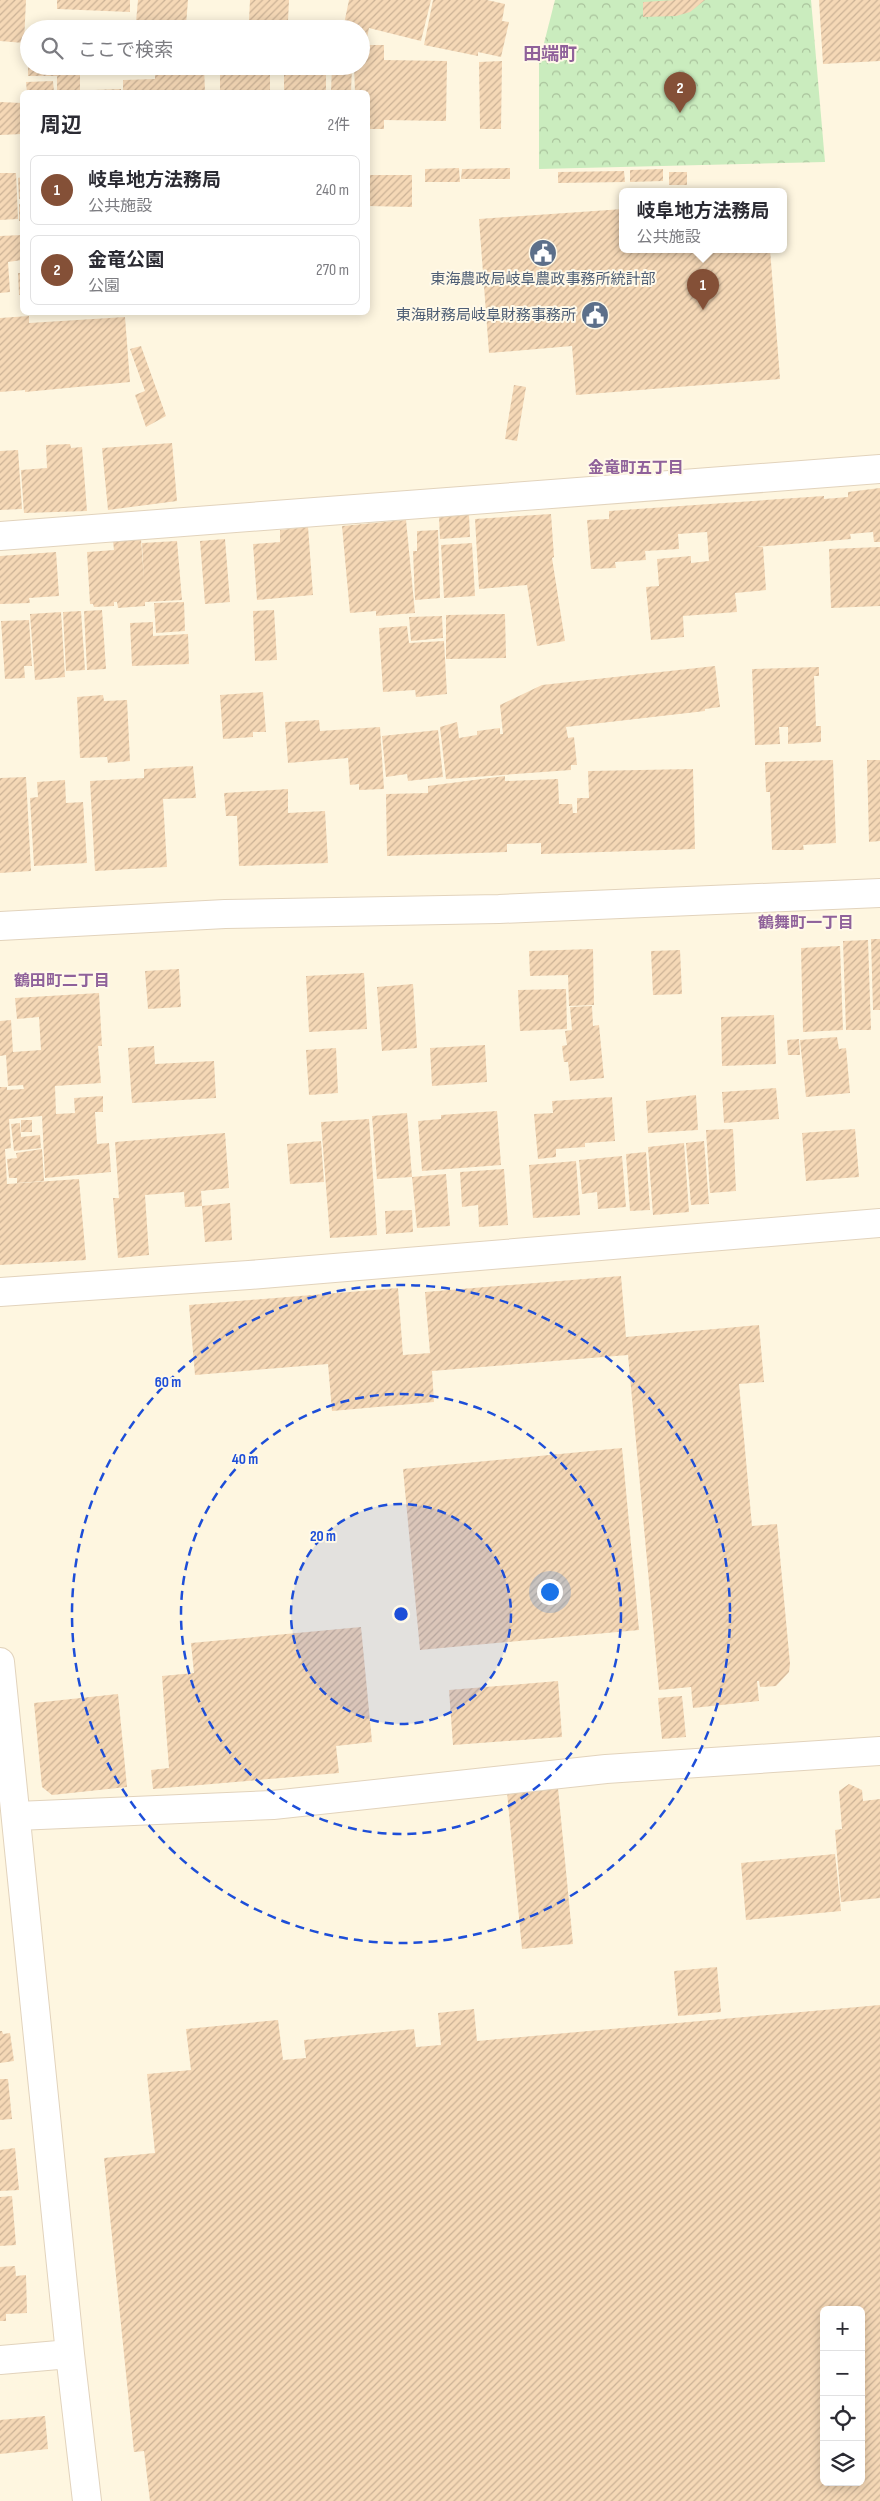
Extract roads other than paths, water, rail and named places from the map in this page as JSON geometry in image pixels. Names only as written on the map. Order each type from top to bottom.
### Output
[{"type":"street","points":[[0,536],[880,469]]},
{"type":"street","points":[[0,926],[224,914],[499,909],[880,893]]},
{"type":"street","points":[[0,1292],[249,1275],[880,1224]]},
{"type":"street","points":[[0,1662],[16,1816],[10,1844],[87,2501]]},
{"type":"street","points":[[16,1816],[273,1805],[606,1769],[880,1752]]},
{"type":"street","points":[[0,2360],[70,2354]]},
{"type":"place","name":"金竜公園","points":[[680,113]]},
{"type":"place","name":"東海農政局岐阜農政事務所統計部","points":[[543,253]]},
{"type":"place","name":"岐阜地方法務局","points":[[703,310]]},
{"type":"place","name":"東海財務局岐阜財務事務所","points":[[595,315]]},
{"type":"district","name":"田端町","points":[[550,54]]},
{"type":"district","name":"金竜町五丁目","points":[[636,467]]},
{"type":"district","name":"鶴舞町一丁目","points":[[806,922]]},
{"type":"district","name":"鶴田町二丁目","points":[[62,980]]}]
